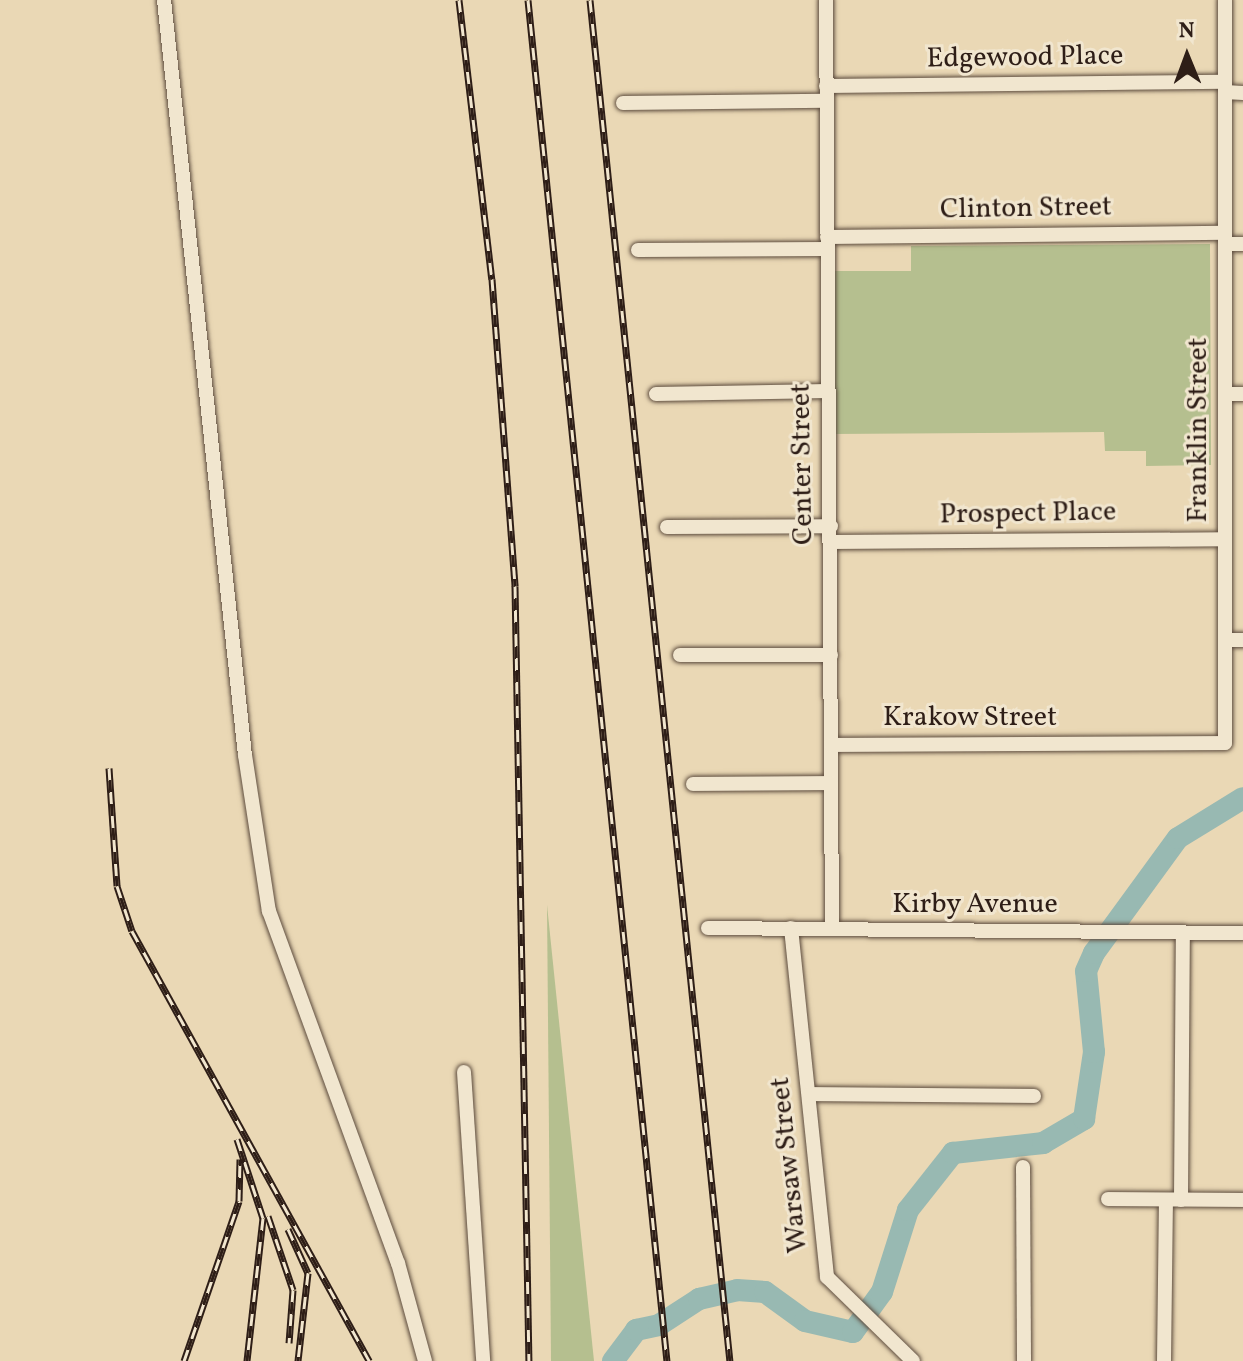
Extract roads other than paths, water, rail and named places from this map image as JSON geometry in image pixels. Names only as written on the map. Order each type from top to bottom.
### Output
[{"type":"street","points":[[164,0],[245,755],[269,911],[398,1263],[425,1361]]},
{"type":"street","name":"Center Street","points":[[826,0],[832,928]]},
{"type":"street","name":"Franklin Street","points":[[1108,743],[1225,743],[1225,0]]},
{"type":"street","name":"Edgewood Place","points":[[623,103],[826,94],[1225,87],[1243,93]]},
{"type":"street","name":"Clinton Street","points":[[638,250],[827,243],[1225,238],[1243,244]]},
{"type":"street","points":[[656,394],[828,391]]},
{"type":"street","points":[[1225,394],[1243,394]]},
{"type":"street","name":"Prospect Place","points":[[667,527],[831,534],[1225,539]]},
{"type":"street","points":[[1225,640],[1243,640]]},
{"type":"street","points":[[680,655],[831,655]]},
{"type":"street","name":"Krakow Street","points":[[831,745],[1108,743]]},
{"type":"street","points":[[693,784],[831,783]]},
{"type":"street","name":"Kirby Avenue","points":[[708,928],[1243,933]]},
{"type":"street","name":"Warsaw Street","points":[[791,928],[827,1277],[850,1305],[913,1361]]},
{"type":"street","points":[[1181,1200],[1183,933]]},
{"type":"street","points":[[464,1072],[483,1361]]},
{"type":"street","points":[[810,1094],[1034,1096]]},
{"type":"street","points":[[1023,1167],[1024,1361]]},
{"type":"street","points":[[1108,1199],[1243,1200]]},
{"type":"street","points":[[1164,1361],[1166,1200]]},
{"type":"waterway","points":[[613,1361],[636,1330],[659,1325],[699,1299],[737,1290],[765,1292],[805,1321],[853,1332],[882,1292],[908,1210],[953,1153],[1043,1143],[1084,1119],[1094,1052],[1086,971],[1094,953],[1178,838],[1243,798]]},
{"type":"railway","points":[[459,0],[492,279],[515,586],[529,1361]]},
{"type":"railway","points":[[528,0],[667,1361]]},
{"type":"railway","points":[[590,0],[730,1361]]},
{"type":"railway","points":[[109,768],[117,886],[132,931],[369,1361]]},
{"type":"railway","points":[[237,1139],[263,1218],[247,1361]]},
{"type":"railway","points":[[184,1361],[239,1201],[240,1159]]},
{"type":"railway","points":[[268,1216],[293,1290],[289,1343]]},
{"type":"railway","points":[[288,1229],[308,1273],[298,1361]]}]
